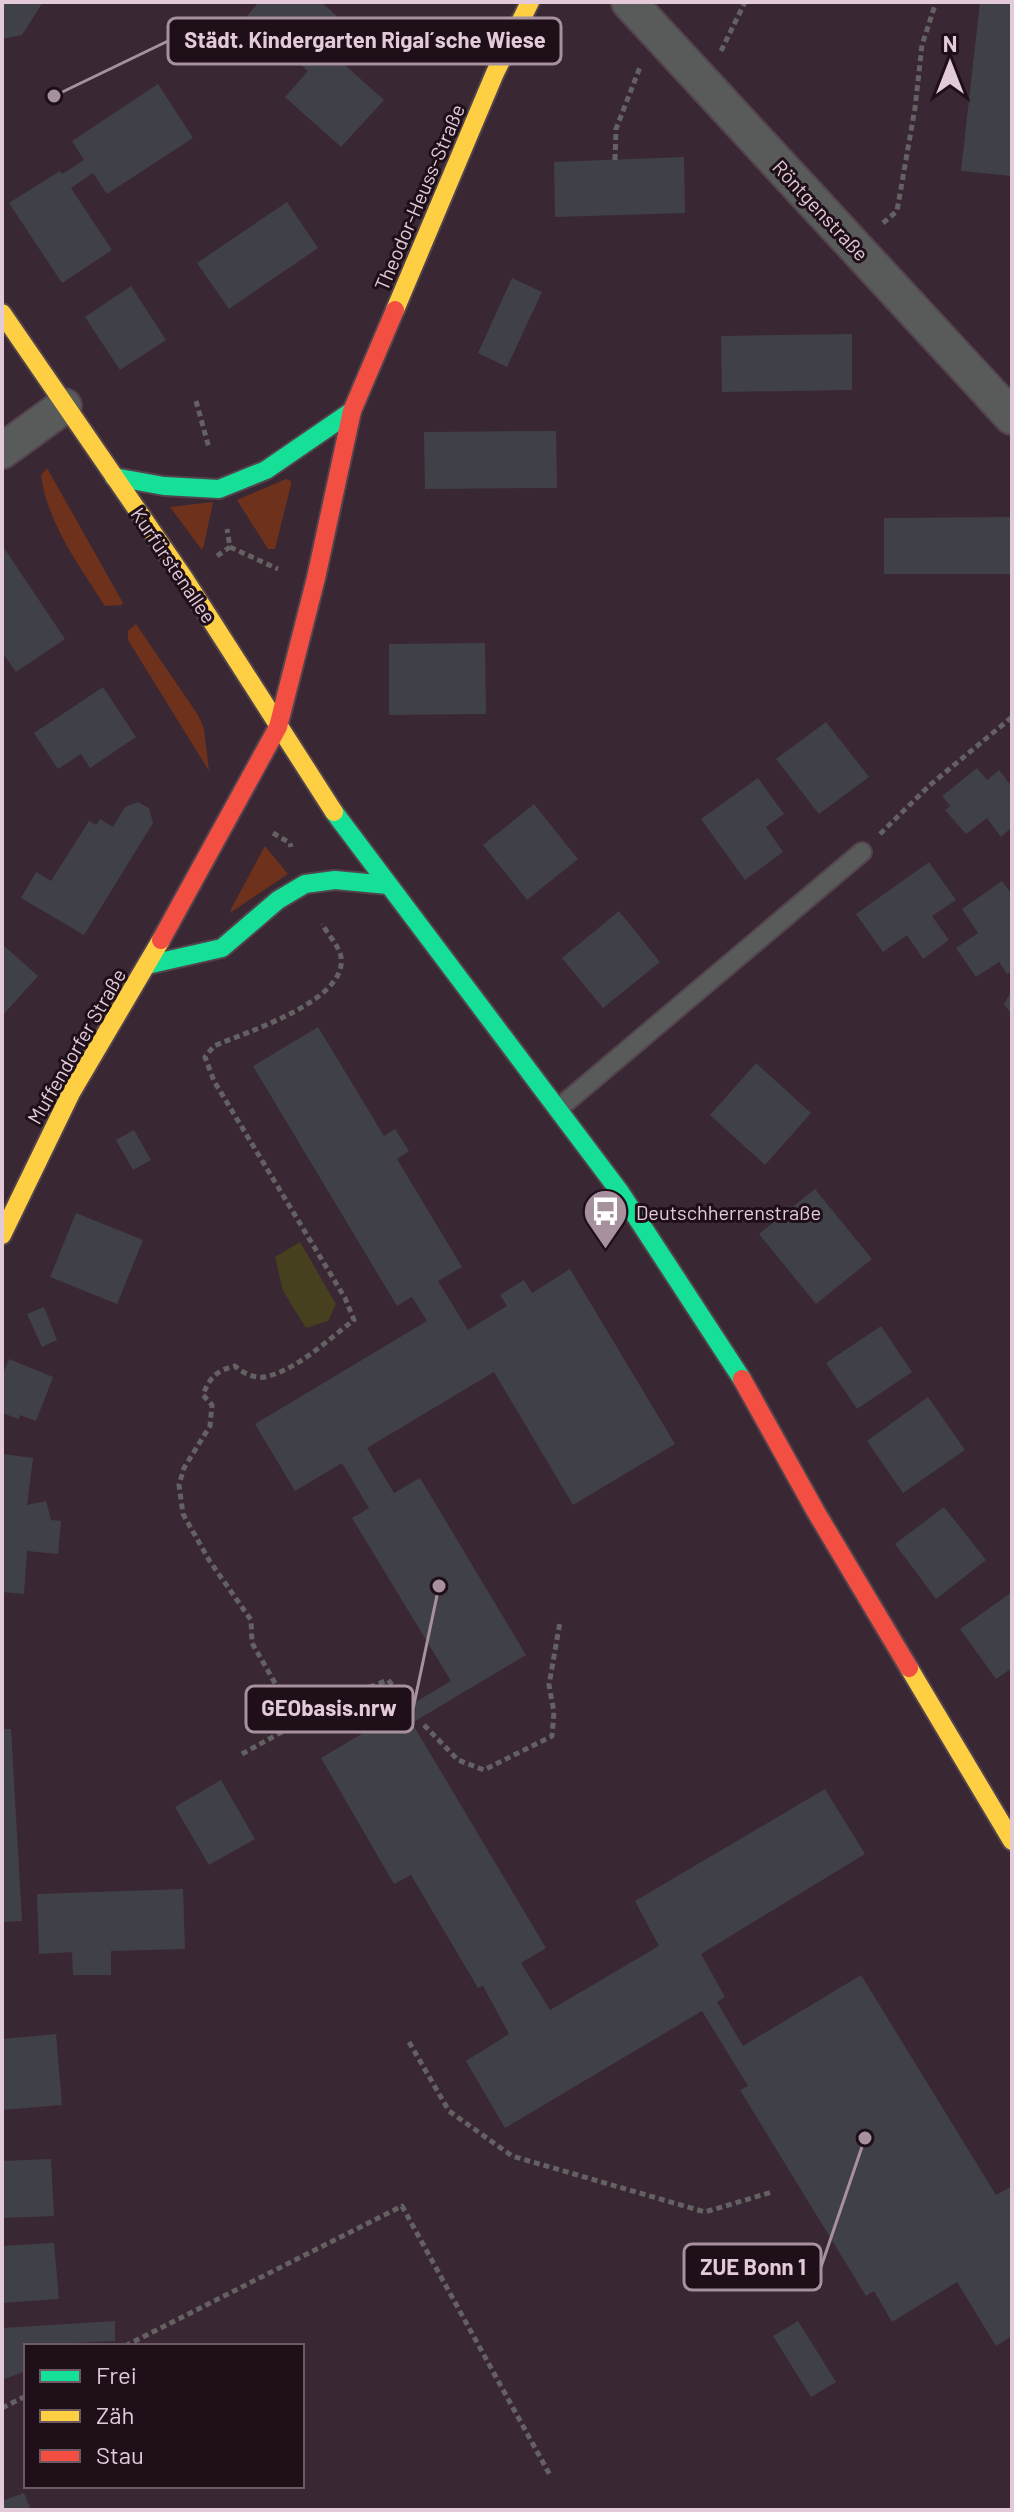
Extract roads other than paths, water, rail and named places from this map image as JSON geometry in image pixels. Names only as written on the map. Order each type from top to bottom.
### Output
[{"type":"street","name":"Theodor-Heuss-Straße","points":[[278,727],[316,578],[352,411],[495,73],[530,2]]},
{"type":"street","name":"Röntgenstraße","points":[[629,2],[1012,417]]},
{"type":"street","name":"Kurfürstenallee","points":[[2,313],[184,578],[278,727]]},
{"type":"street","points":[[2,451],[64,406]]},
{"type":"street","points":[[114,477],[164,486],[219,489],[266,470],[352,411]]},
{"type":"street","points":[[278,727],[331,808],[620,1192],[735,1366],[816,1512],[1012,1841]]},
{"type":"street","name":"Muffendorfer Straße","points":[[2,1235],[71,1093],[147,965],[278,727]]},
{"type":"street","name":"Muffendorfer Straße","points":[[147,965],[222,948],[278,900],[305,884],[335,880],[388,885]]},
{"type":"lane","points":[[559,1108],[862,852]]},
{"type":"place","name":"Städt. Kindergarten Rigal´sche Wiese","points":[[54,96]]},
{"type":"place","name":"Deutschherrenstraße","points":[[605,1251]]},
{"type":"place","name":"GEObasis.nrw","points":[[439,1586]]},
{"type":"place","name":"ZUE Bonn 1","points":[[865,2138]]}]
